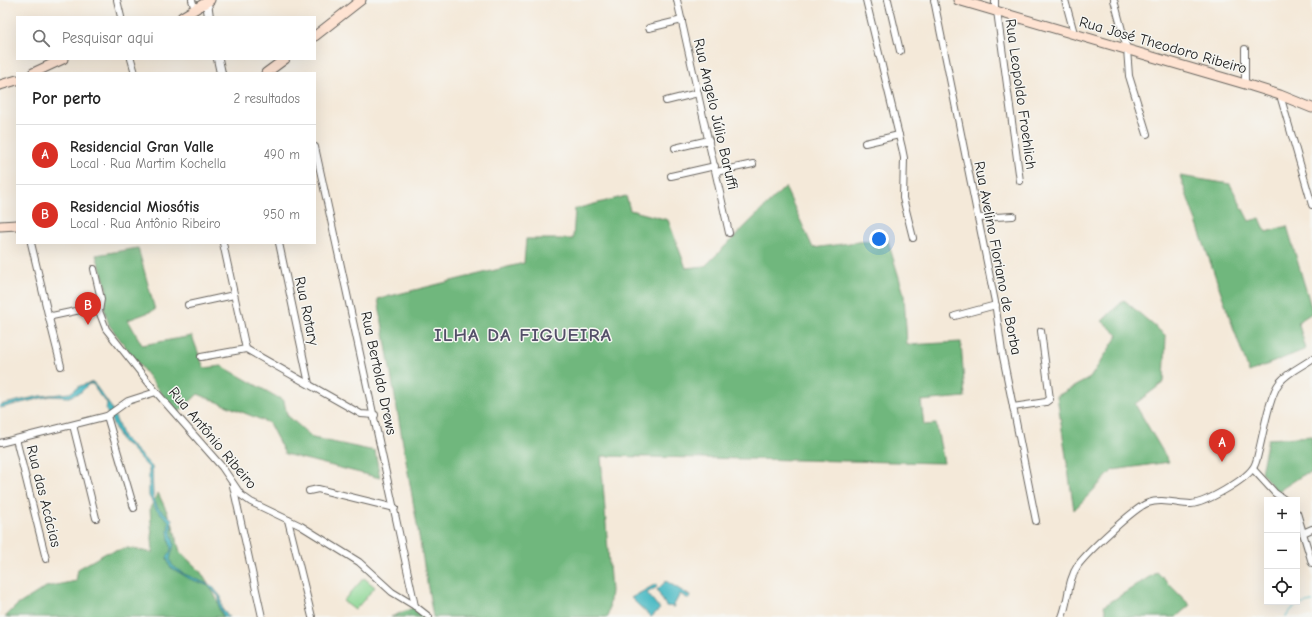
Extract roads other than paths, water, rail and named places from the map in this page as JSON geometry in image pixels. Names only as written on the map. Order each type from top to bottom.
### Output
[{"type":"main road","points":[[316,35],[361,0]]},
{"type":"main road","name":"Rua José Theodoro Ribeiro","points":[[958,0],[1245,84],[1280,95],[1312,108]]},
{"type":"main road","points":[[184,16],[208,1]]},
{"type":"main road","points":[[35,72],[61,60]]},
{"type":"main road","points":[[267,72],[284,60]]},
{"type":"main road","points":[[0,85],[16,80]]},
{"type":"main road","points":[[0,226],[16,225]]},
{"type":"street","points":[[117,0],[121,16]]},
{"type":"street","points":[[192,0],[195,10]]},
{"type":"street","name":"Rua Angelo Júlio Baruffi","points":[[677,0],[730,233]]},
{"type":"street","points":[[866,0],[904,158],[903,198],[913,238]]},
{"type":"street","points":[[888,0],[900,51]]},
{"type":"street","name":"Rua Avelino Floriano de Borba","points":[[934,0],[996,306],[999,340],[1036,521]]},
{"type":"street","name":"Rua Leopoldo Froehlich","points":[[995,0],[1020,182]]},
{"type":"street","points":[[1065,0],[1074,33]]},
{"type":"street","points":[[1114,0],[1127,49],[1129,76],[1147,134]]},
{"type":"street","points":[[208,1],[209,16]]},
{"type":"street","points":[[649,28],[682,20]]},
{"type":"street","points":[[1245,50],[1245,84]]},
{"type":"street","points":[[132,60],[135,72]]},
{"type":"street","points":[[218,60],[221,72]]},
{"type":"street","points":[[666,101],[698,93]]},
{"type":"street","points":[[1280,95],[1312,205]]},
{"type":"street","points":[[865,142],[899,135]]},
{"type":"street","points":[[675,148],[709,140]]},
{"type":"street","name":"Rua Bertoldo Drews","points":[[316,151],[375,415],[415,606]]},
{"type":"street","points":[[671,176],[753,164]]},
{"type":"street","points":[[978,218],[1013,216]]},
{"type":"street","points":[[31,244],[61,366]]},
{"type":"street","points":[[223,244],[246,349]]},
{"type":"street","name":"Rua Rotary","points":[[279,244],[309,384]]},
{"type":"street","name":"Rua Antônio Ribeiro","points":[[94,269],[101,299],[99,311],[106,329],[156,392],[222,467],[233,485],[251,502],[329,542],[359,562],[392,592],[415,606],[429,617]]},
{"type":"street","points":[[188,304],[234,295]]},
{"type":"street","points":[[955,316],[996,306]]},
{"type":"street","points":[[48,314],[52,316],[84,309],[99,311]]},
{"type":"street","points":[[1013,408],[1046,402],[1050,399],[1041,331]]},
{"type":"street","points":[[201,357],[246,349],[361,414],[375,415]]},
{"type":"street","points":[[1065,615],[1068,588],[1077,566],[1136,509],[1149,503],[1164,501],[1189,504],[1206,500],[1223,492],[1253,469],[1264,436],[1271,398],[1277,386],[1281,381],[1312,359]]},
{"type":"street","points":[[0,444],[107,416],[128,401],[156,392]]},
{"type":"street","points":[[107,416],[134,508]]},
{"type":"street","points":[[73,425],[96,518]]},
{"type":"street","name":"Rua das Acácias","points":[[16,439],[46,559]]},
{"type":"street","points":[[1253,469],[1281,497]]},
{"type":"street","points":[[233,485],[262,617]]},
{"type":"street","points":[[309,491],[318,489],[395,508]]},
{"type":"street","points":[[238,509],[244,503],[251,502]]},
{"type":"street","points":[[288,520],[312,617]]},
{"type":"street","points":[[1300,523],[1312,563]]},
{"type":"street","points":[[1303,533],[1312,529]]},
{"type":"water","points":[[93,382],[111,407],[123,437],[152,467],[153,498],[158,508],[172,519],[171,532],[174,544],[170,559],[172,565],[182,573],[212,586],[221,597],[222,609],[229,617],[224,617],[219,608],[219,597],[209,586],[190,579],[170,567],[167,558],[171,550],[168,532],[169,521],[156,509],[149,496],[149,468],[128,445],[122,442],[106,410],[107,403],[100,396],[93,384],[89,384],[81,392],[69,397],[50,396],[0,408],[0,405],[40,396],[70,393],[80,386]]},
{"type":"water","points":[[666,581],[690,596],[689,599],[680,594],[674,605],[675,607],[666,606],[657,590]]},
{"type":"water","points":[[656,584],[657,587],[647,593],[660,609],[651,617],[631,598]]},
{"type":"waterway","points":[[1286,617],[1296,606],[1312,602]]},
{"type":"place","name":"Residencial Miosótis","points":[[88,325]]},
{"type":"place","name":"Residencial Gran Valle","points":[[1222,462]]},
{"type":"district","name":"ILHA DA FIGUEIRA","points":[[523,334]]}]
